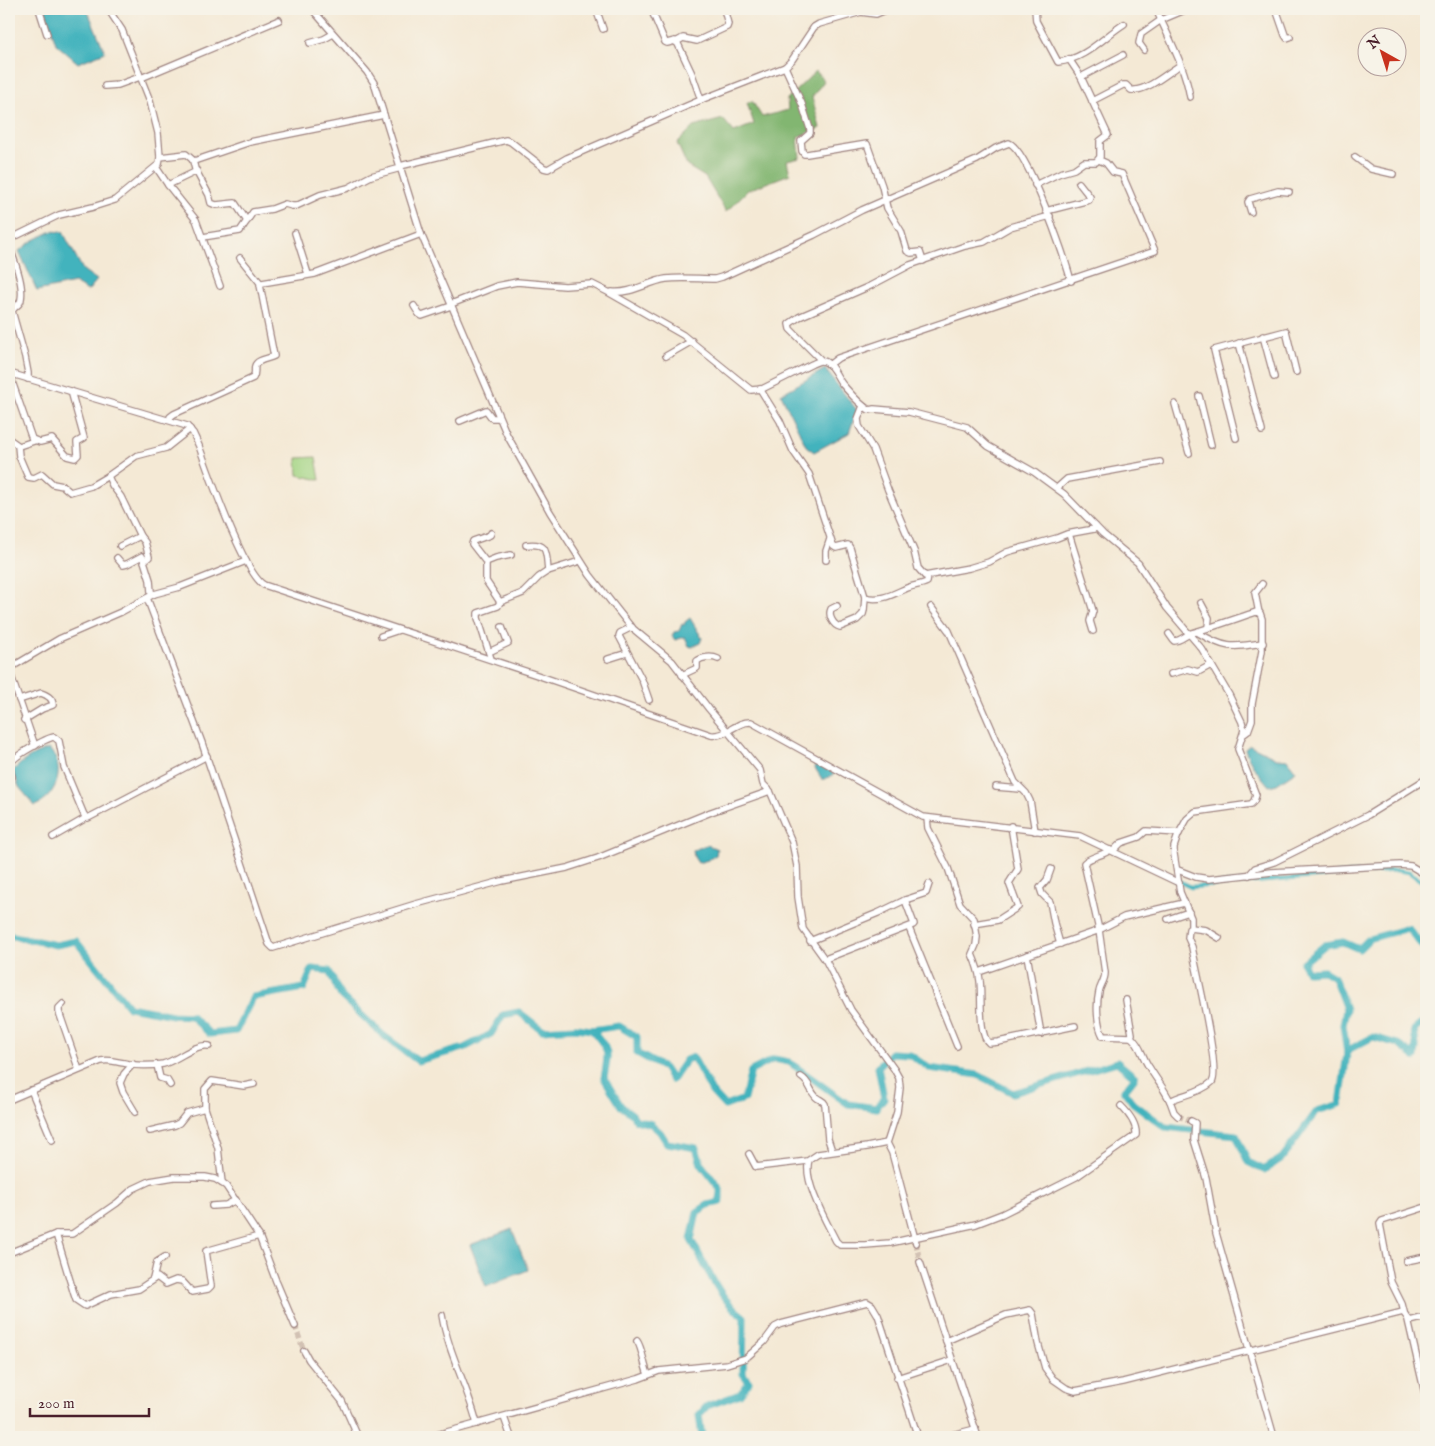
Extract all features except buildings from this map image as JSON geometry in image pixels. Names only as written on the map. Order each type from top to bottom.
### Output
[{"type":"street","points":[[39,9],[47,34]]},
{"type":"street","points":[[9,242],[12,238],[59,214],[115,200],[156,166],[160,157],[154,115],[122,30],[108,9]]},
{"type":"street","points":[[312,9],[370,76],[421,234],[499,418],[539,493],[580,561],[632,627],[666,655],[760,770],[763,784],[770,791],[792,842],[797,866],[801,922],[810,941],[824,959],[852,1010],[894,1069],[900,1082],[897,1112],[888,1143],[915,1240]]},
{"type":"street","points":[[596,9],[603,30]]},
{"type":"street","points":[[651,9],[667,43],[676,42],[683,38],[697,42],[727,27],[724,9]]},
{"type":"street","points":[[203,237],[240,231],[255,211],[272,209],[285,204],[296,206],[320,195],[348,188],[371,176],[506,140],[548,169],[567,158],[701,100],[785,67],[817,25],[861,12],[876,14],[888,9]]},
{"type":"street","points":[[1035,9],[1036,21],[1058,62],[1088,52],[1111,32],[1124,24]]},
{"type":"street","points":[[1156,9],[1180,65],[1190,97]]},
{"type":"street","points":[[1144,50],[1139,42],[1141,34],[1161,20],[1187,9]]},
{"type":"street","points":[[1276,9],[1285,35],[1287,38],[1290,37]]},
{"type":"street","points":[[105,86],[118,85],[140,78],[279,20]]},
{"type":"street","points":[[310,43],[333,34]]},
{"type":"street","points":[[676,42],[692,74],[701,100]]},
{"type":"street","points":[[1081,76],[1123,55]]},
{"type":"street","points":[[1069,59],[1081,76],[1108,134],[1100,141],[1099,160]]},
{"type":"street","points":[[1092,101],[1122,85],[1126,85],[1131,90],[1137,90],[1155,82],[1180,65]]},
{"type":"street","points":[[785,67],[802,104],[810,129],[810,133],[800,142],[804,154],[852,148],[866,144],[882,186],[884,200],[901,231],[907,252],[920,252],[923,261]]},
{"type":"street","points":[[193,161],[250,142],[384,115]]},
{"type":"street","points":[[608,292],[628,292],[651,283],[666,280],[717,278],[814,235],[884,200],[976,160],[996,148],[1009,143],[1015,146],[1048,214],[1071,281]]},
{"type":"street","points":[[160,157],[186,154],[193,161],[211,203],[216,205],[235,204],[247,221]]},
{"type":"street","points":[[1355,158],[1371,169],[1393,174]]},
{"type":"street","points":[[829,365],[838,358],[1071,281],[1155,251],[1122,174],[1113,172],[1106,163],[1099,160],[1093,163],[1084,162],[1074,169],[1060,173],[1035,186]]},
{"type":"street","points":[[156,166],[168,185],[196,220],[220,286]]},
{"type":"street","points":[[168,185],[197,171]]},
{"type":"street","points":[[1079,184],[1090,197],[1089,200],[1010,227],[984,242],[965,246],[910,265],[870,286],[799,317],[789,324],[790,329],[822,361],[829,365],[842,384],[869,410],[874,408],[909,412],[967,427],[988,446],[1058,488],[1095,526],[1138,563],[1167,608],[1190,634],[1211,665],[1242,722],[1244,735]]},
{"type":"street","points":[[1251,212],[1248,202],[1250,199],[1278,191],[1289,192]]},
{"type":"street","points":[[295,233],[308,274]]},
{"type":"street","points":[[261,284],[315,274],[421,234]]},
{"type":"street","points":[[9,246],[18,274],[21,299],[12,311],[28,376]]},
{"type":"street","points":[[171,419],[251,379],[255,375],[255,365],[257,362],[274,356],[261,284],[240,258]]},
{"type":"street","points":[[414,306],[418,314],[422,316],[497,286],[517,282],[565,286],[588,284],[608,292],[672,328],[692,341],[746,387],[754,391],[797,370],[822,361]]},
{"type":"street","points":[[1236,438],[1214,350],[1286,331],[1296,372]]},
{"type":"street","points":[[1263,336],[1274,377]]},
{"type":"street","points":[[666,356],[692,341]]},
{"type":"street","points":[[1239,343],[1262,431]]},
{"type":"street","points":[[34,441],[9,373],[28,376],[71,391],[184,424],[190,429],[199,446],[246,562],[258,581],[264,585],[399,630],[490,655],[711,735],[717,736],[744,723],[751,722],[916,814],[927,818],[1011,826],[1080,836],[1178,876],[1203,879],[1400,864],[1412,866],[1426,875]]},
{"type":"street","points":[[760,389],[777,415],[793,451],[809,474],[834,548],[848,545],[850,548],[865,598],[863,614],[857,620],[843,627],[835,625],[831,618],[830,610],[837,606]]},
{"type":"street","points":[[18,446],[34,441],[40,442],[52,439],[68,456],[74,458],[78,456],[77,442],[84,438],[71,391]]},
{"type":"street","points":[[1199,396],[1212,445]]},
{"type":"street","points":[[1174,404],[1189,453]]},
{"type":"street","points":[[863,406],[858,420],[859,426],[876,454],[888,490],[914,551],[918,568],[923,574],[928,576],[976,566],[989,562],[1007,552],[1069,534],[1094,529],[1095,526]]},
{"type":"street","points":[[460,421],[484,410],[488,411],[492,418],[499,418]]},
{"type":"street","points":[[9,438],[18,446],[19,456],[28,477],[34,478],[42,474],[53,484],[63,486],[70,492],[91,486],[136,456],[166,448],[190,429]]},
{"type":"street","points":[[1058,488],[1067,479],[1160,462]]},
{"type":"street","points":[[108,476],[144,542],[149,557],[144,561]]},
{"type":"street","points":[[490,533],[490,536],[473,541],[472,544],[486,562],[486,581],[500,602]]},
{"type":"street","points":[[1069,534],[1093,611],[1090,621],[1093,631]]},
{"type":"street","points":[[120,546],[140,536]]},
{"type":"street","points":[[826,560],[826,551],[830,539]]},
{"type":"street","points":[[526,545],[538,544],[542,546],[546,554],[548,572]]},
{"type":"street","points":[[486,562],[511,555]]},
{"type":"street","points":[[117,558],[123,565],[142,556],[150,580],[151,592],[154,594]]},
{"type":"street","points":[[490,655],[478,615],[480,612],[498,606],[500,602],[523,593],[539,577],[548,572],[580,561]]},
{"type":"street","points":[[34,746],[10,673],[12,667],[59,640],[121,612],[154,594],[180,587],[246,562]]},
{"type":"street","points":[[865,598],[886,598],[908,587],[927,582],[928,576]]},
{"type":"street","points":[[1170,1101],[1203,1088],[1212,1082],[1214,1076],[1209,1034],[1192,947],[1188,938],[1189,929],[1192,928],[1191,918],[1180,892],[1174,847],[1187,819],[1196,812],[1247,805],[1254,801],[1255,790],[1238,749],[1252,720],[1252,704],[1263,643],[1262,619],[1255,593],[1262,584]]},
{"type":"street","points":[[146,598],[206,756],[271,947],[276,948],[416,904],[502,881],[566,868],[598,858],[710,812],[770,791]]},
{"type":"street","points":[[1201,603],[1209,618],[1208,627]]},
{"type":"street","points":[[931,607],[949,631],[1011,774],[1030,801],[1035,829]]},
{"type":"street","points":[[1169,634],[1172,640],[1175,641],[1208,627],[1259,613]]},
{"type":"street","points":[[490,655],[508,643],[502,627]]},
{"type":"street","points":[[632,627],[619,634],[642,680],[649,700]]},
{"type":"street","points":[[381,636],[399,630]]},
{"type":"street","points":[[1197,632],[1222,646],[1263,643]]},
{"type":"street","points":[[608,659],[627,653]]},
{"type":"street","points":[[682,675],[697,668],[697,661],[699,659],[718,659]]},
{"type":"street","points":[[1171,674],[1188,669],[1198,672],[1211,665]]},
{"type":"street","points":[[19,700],[41,693],[50,698],[54,703],[24,720]]},
{"type":"street","points":[[9,780],[12,777],[9,768],[12,761],[34,746],[52,737],[59,740],[64,767],[86,818]]},
{"type":"street","points":[[53,837],[206,756]]},
{"type":"street","points":[[1248,875],[1255,868],[1274,862],[1360,819],[1426,779]]},
{"type":"street","points":[[996,787],[1021,789]]},
{"type":"street","points":[[927,818],[928,828],[944,860],[960,904],[972,917],[974,924],[977,942],[972,954],[979,972],[983,1027],[987,1043],[1075,1026]]},
{"type":"street","points":[[974,924],[998,920],[1018,907],[1009,887],[1010,880],[1018,869],[1011,826]]},
{"type":"street","points":[[1131,1036],[1105,1037],[1101,1032],[1098,1017],[1098,996],[1105,977],[1099,930],[1084,863],[1087,860],[1103,855],[1124,842],[1139,837],[1146,831],[1179,833]]},
{"type":"street","points":[[1051,869],[1047,880],[1040,888],[1042,894],[1050,902],[1060,944]]},
{"type":"street","points":[[810,941],[905,900],[926,893],[929,884]]},
{"type":"street","points":[[824,959],[909,928],[914,924],[905,900]]},
{"type":"street","points":[[979,972],[1099,930],[1124,917],[1184,903]]},
{"type":"street","points":[[1168,919],[1189,912]]},
{"type":"street","points":[[909,928],[956,1046]]},
{"type":"street","points":[[1192,928],[1206,930],[1219,938]]},
{"type":"street","points":[[1027,955],[1041,1034]]},
{"type":"street","points":[[1126,1000],[1131,1036],[1143,1051],[1148,1065],[1161,1083],[1174,1112],[1178,1116]]},
{"type":"street","points":[[63,1004],[58,1012],[79,1070]]},
{"type":"street","points":[[9,1100],[106,1060],[133,1064],[167,1063],[201,1046],[209,1046]]},
{"type":"street","points":[[133,1064],[124,1074],[120,1083],[135,1112]]},
{"type":"street","points":[[152,1064],[160,1078],[167,1080],[170,1084]]},
{"type":"street","points":[[801,1077],[807,1080],[816,1097],[825,1104],[828,1138],[832,1151]]},
{"type":"street","points":[[254,1084],[244,1086],[212,1081],[205,1089],[205,1108],[218,1148],[222,1182],[259,1236],[295,1326]]},
{"type":"street","points":[[31,1090],[52,1140]]},
{"type":"street","points":[[808,1161],[810,1180],[817,1204],[836,1241],[840,1245],[876,1245],[915,1240],[985,1221],[1076,1176],[1136,1135],[1132,1120],[1121,1106]]},
{"type":"street","points":[[150,1131],[179,1123],[187,1113],[205,1108]]},
{"type":"street","points":[[1193,1123],[1194,1137],[1206,1178],[1216,1233],[1274,1437]]},
{"type":"street","points":[[749,1154],[756,1167],[808,1161],[818,1154],[867,1148],[888,1143]]},
{"type":"street","points":[[9,1253],[56,1234],[72,1234],[138,1186],[160,1179],[205,1177],[222,1182]]},
{"type":"street","points":[[212,1206],[226,1205],[236,1200]]},
{"type":"street","points":[[1426,1207],[1380,1224],[1391,1282],[1408,1320],[1426,1398]]},
{"type":"street","points":[[56,1234],[76,1300],[83,1306],[87,1306],[111,1294],[140,1289],[157,1278],[169,1284],[176,1280],[182,1281],[192,1292],[208,1289],[210,1286],[206,1251],[259,1236]]},
{"type":"street","points":[[153,1279],[157,1262],[165,1257]]},
{"type":"street","points":[[1406,1261],[1426,1257]]},
{"type":"street","points":[[920,1262],[978,1437]]},
{"type":"street","points":[[429,1437],[638,1379],[658,1371],[720,1365],[744,1359],[764,1342],[775,1327],[781,1324],[869,1302],[878,1315],[897,1378],[918,1437]]},
{"type":"street","points":[[946,1341],[1006,1315],[1030,1310],[1033,1314],[1038,1342],[1047,1372],[1066,1388],[1076,1391],[1123,1382],[1404,1312]]},
{"type":"street","points":[[442,1315],[445,1334],[472,1404],[477,1424]]},
{"type":"street","points":[[1408,1320],[1426,1317]]},
{"type":"street","points":[[637,1342],[640,1344],[644,1367],[648,1374]]},
{"type":"street","points":[[304,1351],[308,1360],[342,1401],[358,1437]]},
{"type":"street","points":[[897,1378],[952,1360]]},
{"type":"street","points":[[504,1417],[511,1437]]},
{"type":"street","points":[[944,1437],[975,1429]]},
{"type":"green space","points":[[816,71],[824,81],[812,97],[820,128],[798,137],[800,158],[787,161],[790,174],[748,190],[726,212],[705,177],[687,166],[677,143],[693,127],[723,119],[734,132],[754,124],[747,103],[752,101],[762,117],[788,110],[787,99]]},
{"type":"green space","points":[[316,457],[320,480],[298,475],[297,458]]},
{"type":"water","points":[[45,9],[87,9],[105,52],[78,63],[56,44]]},
{"type":"water","points":[[52,231],[63,232],[83,270],[97,280],[88,291],[74,283],[37,291],[19,251],[32,241]]},
{"type":"water","points":[[825,369],[857,410],[849,433],[814,452],[806,446],[781,394]]},
{"type":"water","points":[[690,618],[702,638],[700,643],[692,647],[689,646],[685,637],[675,640],[672,636]]},
{"type":"water","points":[[1250,745],[1277,758],[1287,759],[1296,771],[1277,784],[1269,786],[1249,759],[1245,749]]},
{"type":"water","points":[[49,749],[58,764],[57,780],[49,795],[35,806],[19,787],[13,771],[30,757]]},
{"type":"water","points":[[818,763],[834,774],[822,779],[815,768],[815,765]]},
{"type":"water","points":[[708,845],[717,849],[716,855],[698,863],[694,857],[693,850]]},
{"type":"water","points":[[512,1229],[528,1270],[486,1287],[470,1245]]},
{"type":"waterway","points":[[1176,880],[1191,887],[1397,870],[1409,872],[1426,884]]},
{"type":"waterway","points":[[1347,1053],[1343,1025],[1346,1009],[1334,977],[1324,971],[1308,972],[1303,963],[1325,945],[1343,942],[1359,949],[1369,939],[1408,928],[1426,951]]},
{"type":"waterway","points":[[9,935],[56,945],[76,941],[129,1007],[173,1015],[191,1016],[210,1034],[236,1031],[253,997],[304,988],[312,969],[329,971],[341,996],[383,1035],[418,1061],[464,1048],[491,1034],[503,1015],[519,1012],[542,1030],[576,1028],[592,1030],[619,1026],[637,1037],[637,1053],[664,1068],[672,1080],[686,1060],[693,1057],[712,1092],[725,1106],[744,1099],[751,1071],[774,1059],[789,1062],[848,1104],[876,1108],[884,1098],[878,1067],[891,1053],[909,1054],[929,1068],[978,1075],[1013,1093],[1117,1062],[1135,1077],[1124,1091],[1133,1103],[1165,1127],[1236,1135],[1248,1162],[1264,1170],[1282,1158],[1317,1111],[1340,1104],[1347,1053],[1350,1049],[1373,1037],[1398,1044],[1415,1057],[1414,1030],[1426,1020]]},
{"type":"waterway","points":[[592,1030],[607,1052],[604,1078],[621,1106],[632,1114],[636,1120],[651,1124],[660,1132],[667,1143],[696,1148],[701,1164],[720,1189],[720,1202],[708,1205],[697,1212],[691,1240],[720,1291],[727,1301],[744,1317],[743,1374],[749,1382],[740,1394],[707,1406],[699,1415],[702,1437]]},
{"type":"tunnel","points":[[1178,1116],[1191,1121]]},
{"type":"tunnel","points":[[916,1243],[920,1262]]},
{"type":"tunnel","points":[[295,1326],[304,1351]]}]
